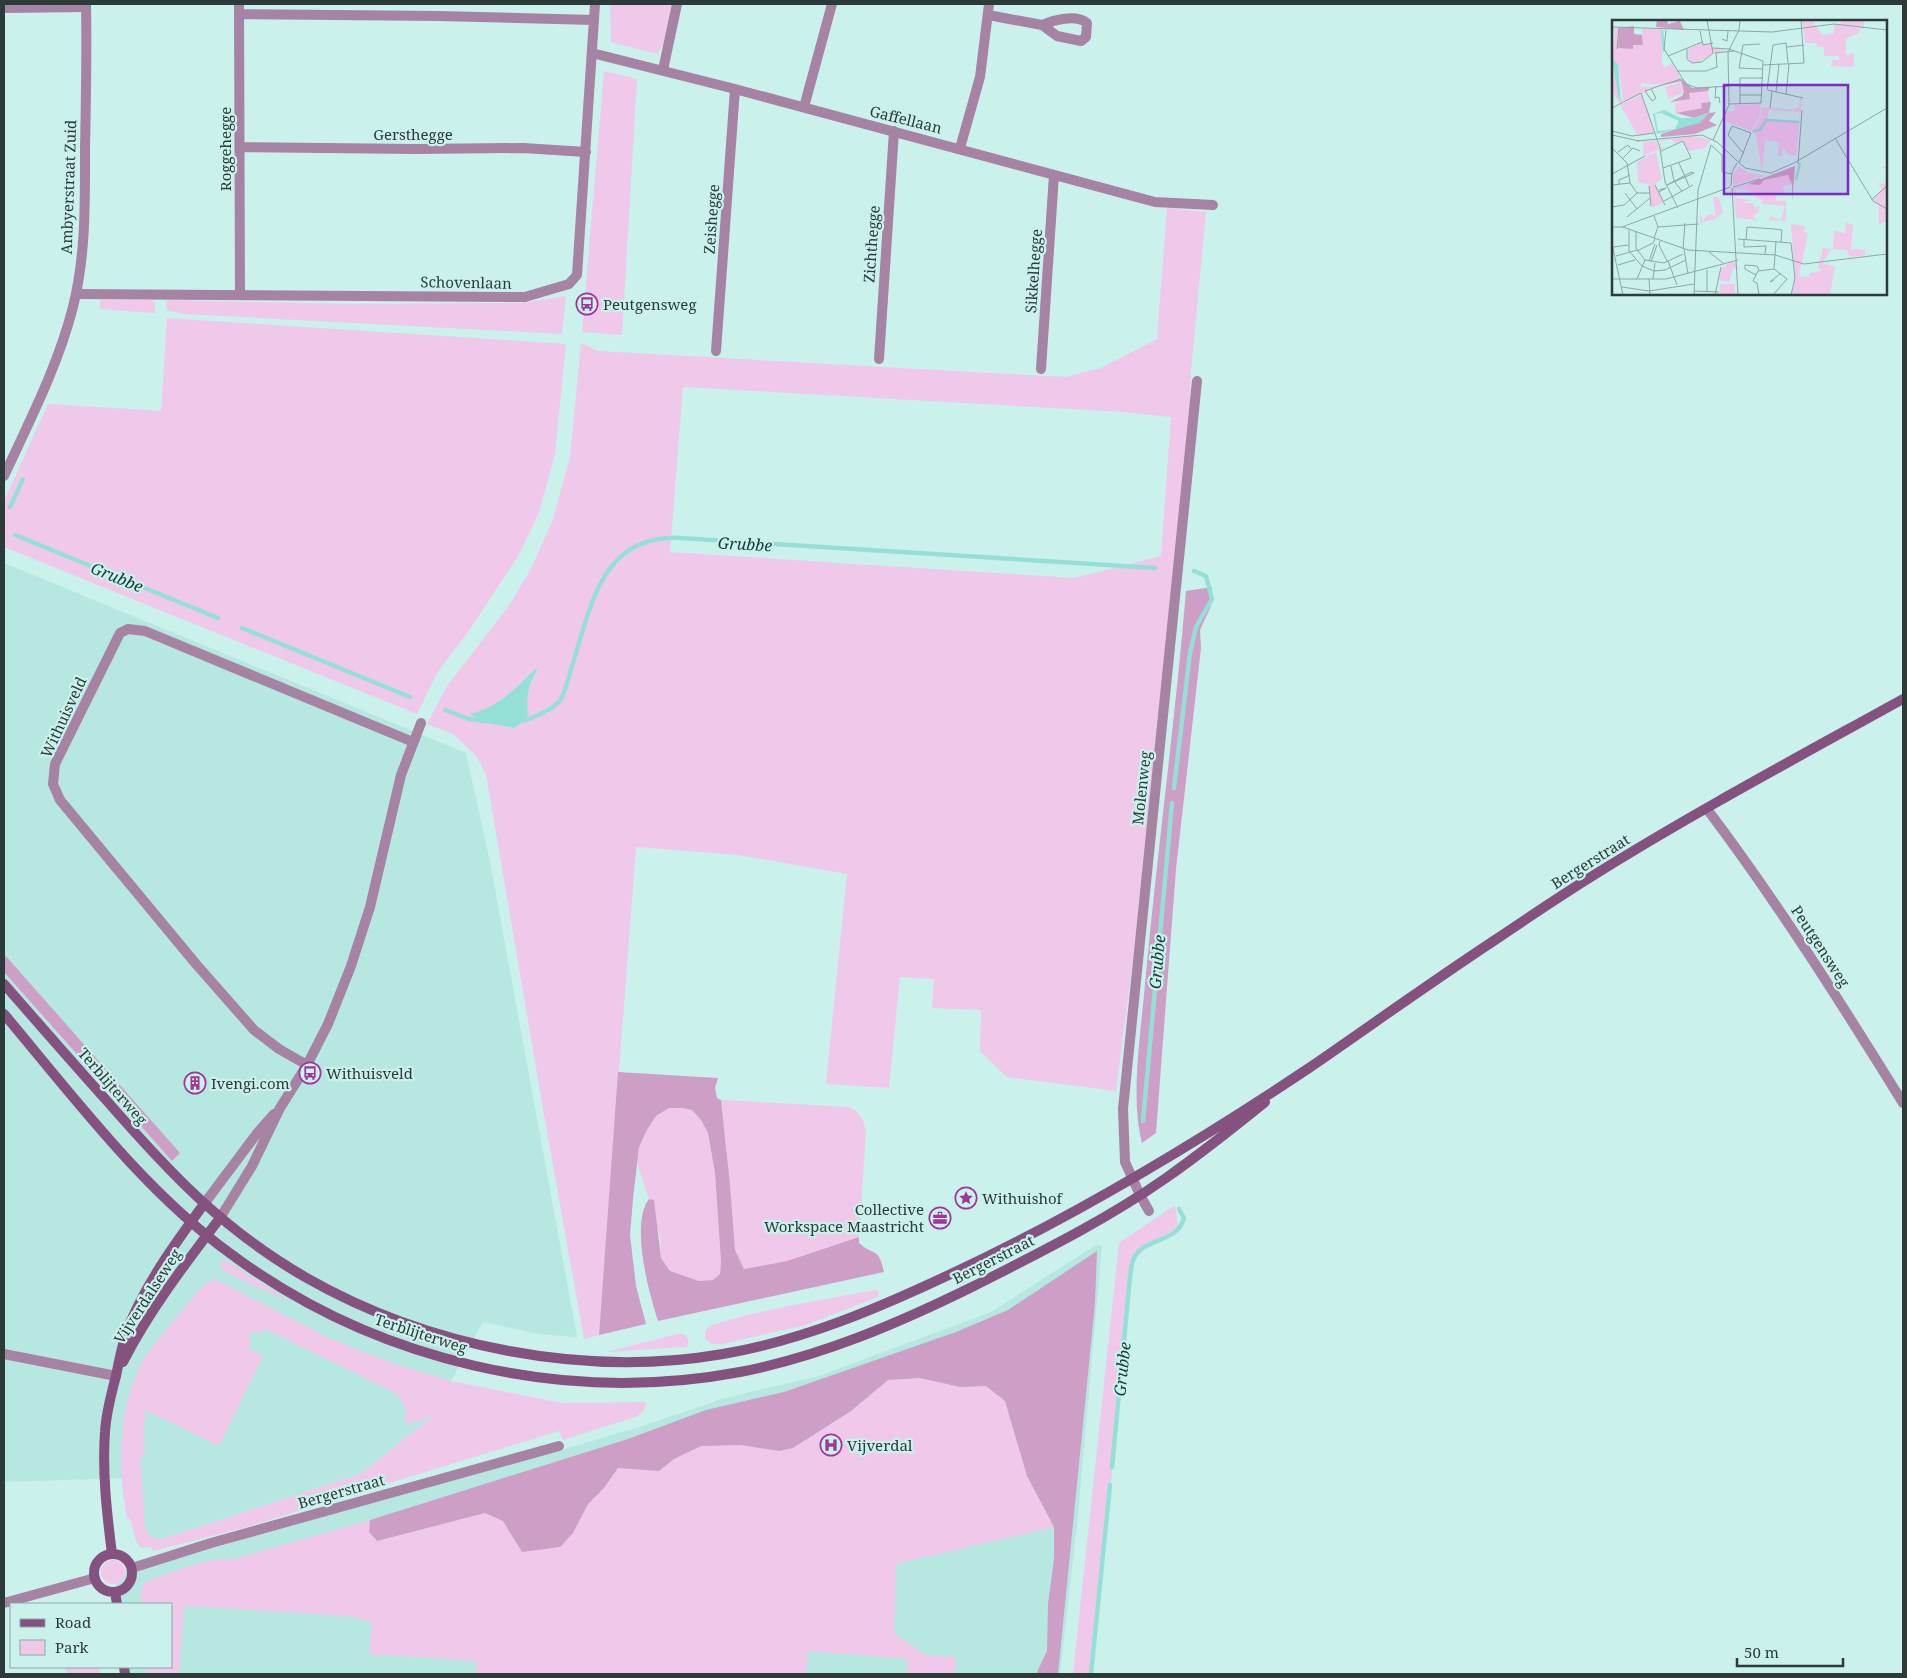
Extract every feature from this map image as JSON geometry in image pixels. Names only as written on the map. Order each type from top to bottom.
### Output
[{"type":"main road","name":"Bergerstraat","points":[[650,1361],[696,1358],[744,1350],[784,1340],[843,1321],[906,1295],[1006,1248],[1132,1179],[1196,1139],[1306,1069],[1540,910],[1608,867],[1903,699]]},
{"type":"main road","name":"Terblijterweg","points":[[4,984],[153,1153],[204,1204],[258,1248],[323,1287],[412,1326],[476,1344],[531,1355],[573,1360],[650,1361]]},
{"type":"main road","name":"Terblijterweg","points":[[4,1014],[115,1144],[156,1188],[191,1221],[238,1260],[307,1303],[366,1331],[415,1349],[474,1366],[566,1380],[652,1381]]},
{"type":"main road","name":"Bergerstraat","points":[[652,1381],[737,1372],[782,1362],[850,1341],[915,1314],[1003,1272],[1140,1195],[1204,1149],[1306,1069]]},
{"type":"main road","points":[[191,1221],[204,1204]]},
{"type":"main road","points":[[207,1235],[220,1218]]},
{"type":"main road","name":"Vijverdalseweg","points":[[112,1554],[104,1465],[107,1415],[124,1340],[131,1319],[148,1286],[191,1221]]},
{"type":"main road","name":"Vijverdalseweg","points":[[116,1376],[147,1320],[207,1235]]},
{"type":"main road","points":[[112,1554],[125,1557],[132,1568],[130,1582],[126,1587],[115,1592],[103,1589],[95,1578],[94,1570],[97,1562],[104,1556],[112,1554]]},
{"type":"main road","points":[[115,1592],[117,1603]]},
{"type":"street","name":"Schovenlaan","points":[[76,294],[525,297],[568,284],[577,275],[595,4]]},
{"type":"street","points":[[663,70],[678,4]]},
{"type":"street","points":[[804,107],[832,4]]},
{"type":"street","points":[[960,148],[980,77],[989,4]]},
{"type":"street","points":[[4,8],[86,6]]},
{"type":"street","name":"Ambyerstraat Zuid","points":[[4,476],[52,368],[69,321],[76,294],[83,248],[85,216],[86,6]]},
{"type":"street","points":[[239,9],[594,20]]},
{"type":"street","name":"Roggehegge","points":[[239,9],[240,294]]},
{"type":"street","points":[[988,15],[1042,25]]},
{"type":"street","name":"Gaffellaan","points":[[592,54],[663,70],[960,148],[1155,202],[1213,205]]},
{"type":"street","name":"Zeishegge","points":[[716,351],[735,89]]},
{"type":"street","name":"Zichthegge","points":[[879,359],[894,131]]},
{"type":"street","name":"Gersthegge","points":[[240,147],[523,148],[586,152]]},
{"type":"street","name":"Sikkelhegge","points":[[1041,369],[1054,175]]},
{"type":"street","name":"Molenweg","points":[[1149,1210],[1124,1160],[1123,1110],[1197,381]]},
{"type":"street","name":"Withuisveld","points":[[307,1065],[279,1049],[254,1030],[196,964],[60,800],[53,784],[55,764],[120,633],[128,629],[145,631],[413,742]]},
{"type":"street","points":[[220,1218],[252,1166],[280,1108],[307,1065],[328,1024],[370,907],[399,783],[421,723]]},
{"type":"street","name":"Peutgensweg","points":[[1707,809],[1749,865],[1787,922],[1903,1103]]},
{"type":"street","points":[[204,1204],[258,1132],[280,1108]]},
{"type":"street","points":[[4,1354],[116,1376]]},
{"type":"street","name":"Bergerstraat","points":[[132,1568],[210,1543],[559,1446]]},
{"type":"street","points":[[4,1604],[95,1578]]},
{"type":"shaded area","points":[[4,563],[466,753],[490,862],[577,1337],[539,1334],[483,1322],[435,1415],[360,1474],[162,1539],[139,1539],[127,1478],[4,1482]]},
{"type":"shaded area","points":[[1212,587],[1211,606],[1200,630],[1201,648],[1176,869],[1156,1133],[1142,1143],[1137,1105],[1139,1043],[1186,591]]},
{"type":"shaded area","points":[[538,668],[528,691],[528,715],[524,721],[514,728],[486,723],[469,714],[497,703]]},
{"type":"shaded area","points":[[4,954],[180,1153],[172,1161],[4,972]]},
{"type":"shaded area","points":[[618,1072],[718,1078],[715,1088],[717,1098],[721,1100],[735,1250],[744,1269],[787,1261],[859,1237],[859,1243],[878,1255],[884,1272],[658,1321],[646,1277],[641,1241],[641,1225],[644,1210],[649,1199],[654,1200],[661,1258],[670,1271],[699,1281],[713,1280],[720,1274],[721,1262],[715,1173],[708,1133],[701,1120],[692,1110],[669,1108],[656,1116],[639,1147],[633,1199],[630,1235],[636,1286],[646,1324],[599,1335]]},
{"type":"shaded area","name":"Vijverdal","points":[[1096,1245],[1102,1246],[1077,1525],[1060,1674],[129,1674],[127,1668],[172,1668],[172,1603],[118,1603],[114,1574],[431,1477],[511,1465],[646,1425],[725,1398],[819,1376],[991,1312]]},
{"type":"shaded area","points":[[1097,1251],[1095,1303],[1058,1674],[1036,1674],[1047,1651],[1048,1604],[1054,1559],[1054,1527],[1027,1476],[1005,1401],[986,1386],[960,1387],[920,1378],[888,1380],[851,1411],[793,1448],[779,1451],[741,1445],[701,1446],[674,1459],[659,1471],[618,1468],[604,1488],[588,1504],[573,1533],[560,1547],[522,1552],[503,1521],[485,1513],[377,1541],[369,1532],[370,1520],[628,1439],[706,1410],[784,1392],[956,1332],[1008,1310]]},
{"type":"green space","points":[[610,4],[674,4],[664,43],[657,54],[611,42]]},
{"type":"green space","points":[[604,71],[637,79],[622,335],[582,332]]},
{"type":"green space","points":[[1167,208],[1206,212],[1191,371],[1190,415],[1134,951],[1116,1091],[1007,1077],[980,1051],[981,1010],[932,1008],[934,979],[900,977],[889,1088],[826,1084],[847,874],[739,855],[636,847],[599,1335],[584,1339],[486,774],[476,756],[453,734],[427,724],[447,686],[508,607],[531,569],[553,519],[570,457],[581,343],[598,351],[1065,377],[1101,368],[1157,339]],"holes":[[[683,387],[1123,412],[1171,417],[1161,556],[1074,578],[670,552]],[[538,669],[526,695],[528,715],[513,728],[486,723],[469,714],[486,710],[510,693],[534,670]]]},
{"type":"green space","points":[[566,296],[562,334],[183,314],[167,310],[166,302],[169,300],[351,304],[521,303]]},
{"type":"green space","points":[[100,300],[152,300],[155,303],[155,313],[100,309]]},
{"type":"green space","points":[[167,318],[566,344],[555,454],[539,513],[517,558],[470,629],[437,673],[417,714],[4,547],[4,501],[48,404],[161,411]]},
{"type":"green space","points":[[721,1100],[848,1107],[855,1110],[862,1119],[866,1130],[859,1237],[787,1261],[744,1269],[735,1250]]},
{"type":"green space","points":[[669,1108],[692,1110],[701,1120],[708,1133],[715,1173],[721,1262],[720,1274],[713,1280],[699,1281],[670,1271],[661,1258],[660,1236],[637,1162],[639,1147],[647,1130],[656,1116]]},
{"type":"green space","points":[[1175,1205],[1179,1232],[1147,1247],[1131,1262],[1122,1374],[1091,1674],[1073,1674],[1119,1243]]},
{"type":"green space","points":[[225,1260],[289,1301],[224,1271],[220,1267],[220,1263]]},
{"type":"green space","points":[[215,1279],[331,1339],[392,1363],[451,1381],[562,1403],[647,1402],[643,1411],[638,1416],[563,1440],[559,1431],[247,1527],[153,1551],[151,1547],[141,1548],[136,1541],[130,1518],[127,1519],[124,1500],[121,1443],[126,1406],[131,1388],[144,1359],[154,1344],[205,1283]],"holes":[[[265,1329],[393,1392],[401,1399],[405,1407],[405,1425],[433,1416],[360,1474],[162,1539],[151,1536],[146,1531],[140,1458],[143,1458],[145,1410],[219,1446],[263,1356],[247,1348],[251,1344],[249,1340],[250,1335],[256,1331],[261,1333]]]},
{"type":"green space","points":[[876,1290],[879,1292],[878,1297],[806,1325],[722,1344],[711,1344],[705,1339],[705,1332],[709,1326],[729,1320],[792,1305]]},
{"type":"green space","points":[[683,1334],[687,1338],[687,1347],[606,1352]]},
{"type":"green space","points":[[920,1378],[960,1387],[986,1386],[1005,1401],[1027,1476],[1054,1527],[896,1564],[894,1633],[925,1655],[956,1657],[955,1674],[907,1674],[907,1659],[808,1651],[806,1674],[476,1674],[476,1661],[369,1654],[372,1622],[349,1616],[184,1606],[179,1674],[146,1674],[146,1668],[172,1668],[172,1603],[141,1603],[140,1595],[144,1583],[165,1574],[199,1563],[233,1559],[370,1520],[369,1532],[377,1541],[485,1513],[503,1521],[522,1552],[573,1533],[588,1504],[604,1488],[618,1468],[659,1471],[674,1459],[701,1446],[741,1445],[779,1451],[793,1448],[851,1411],[888,1380]]},
{"type":"green space","points":[[113,1560],[118,1561],[124,1567],[124,1577],[118,1583],[113,1584],[108,1583],[102,1577],[101,1572],[102,1567],[108,1561]]},
{"type":"green space","points":[[65,1668],[99,1668],[100,1674],[67,1674]]},
{"type":"waterway","name":"Grubbe","points":[[10,507],[23,479]]},
{"type":"waterway","name":"Grubbe","points":[[15,535],[218,618]]},
{"type":"waterway","name":"Grubbe","points":[[519,721],[541,714],[560,701],[585,622],[603,579],[616,562],[632,548],[653,540],[680,538],[1155,568]]},
{"type":"waterway","name":"Grubbe","points":[[1174,788],[1190,653],[1196,627],[1212,599],[1206,576],[1194,571]]},
{"type":"waterway","name":"Grubbe","points":[[242,628],[410,697]]},
{"type":"waterway","name":"Grubbe","points":[[445,710],[469,719],[486,721]]},
{"type":"waterway","name":"Grubbe","points":[[1143,1121],[1172,803]]},
{"type":"waterway","name":"Grubbe","points":[[1112,1467],[1132,1262],[1139,1251],[1175,1232],[1184,1218],[1179,1209]]},
{"type":"waterway","name":"Grubbe","points":[[1091,1674],[1110,1485]]},
{"type":"place","name":"Peutgensweg","points":[[587,304]]},
{"type":"place","name":"Withuisveld","points":[[310,1073]]},
{"type":"place","name":"Ivengi.com","points":[[195,1083]]},
{"type":"place","name":"Withuishof","points":[[966,1198]]},
{"type":"place","name":"Collective Workspace Maastricht","points":[[940,1218]]},
{"type":"place","name":"Vijverdal","points":[[831,1445]]}]
